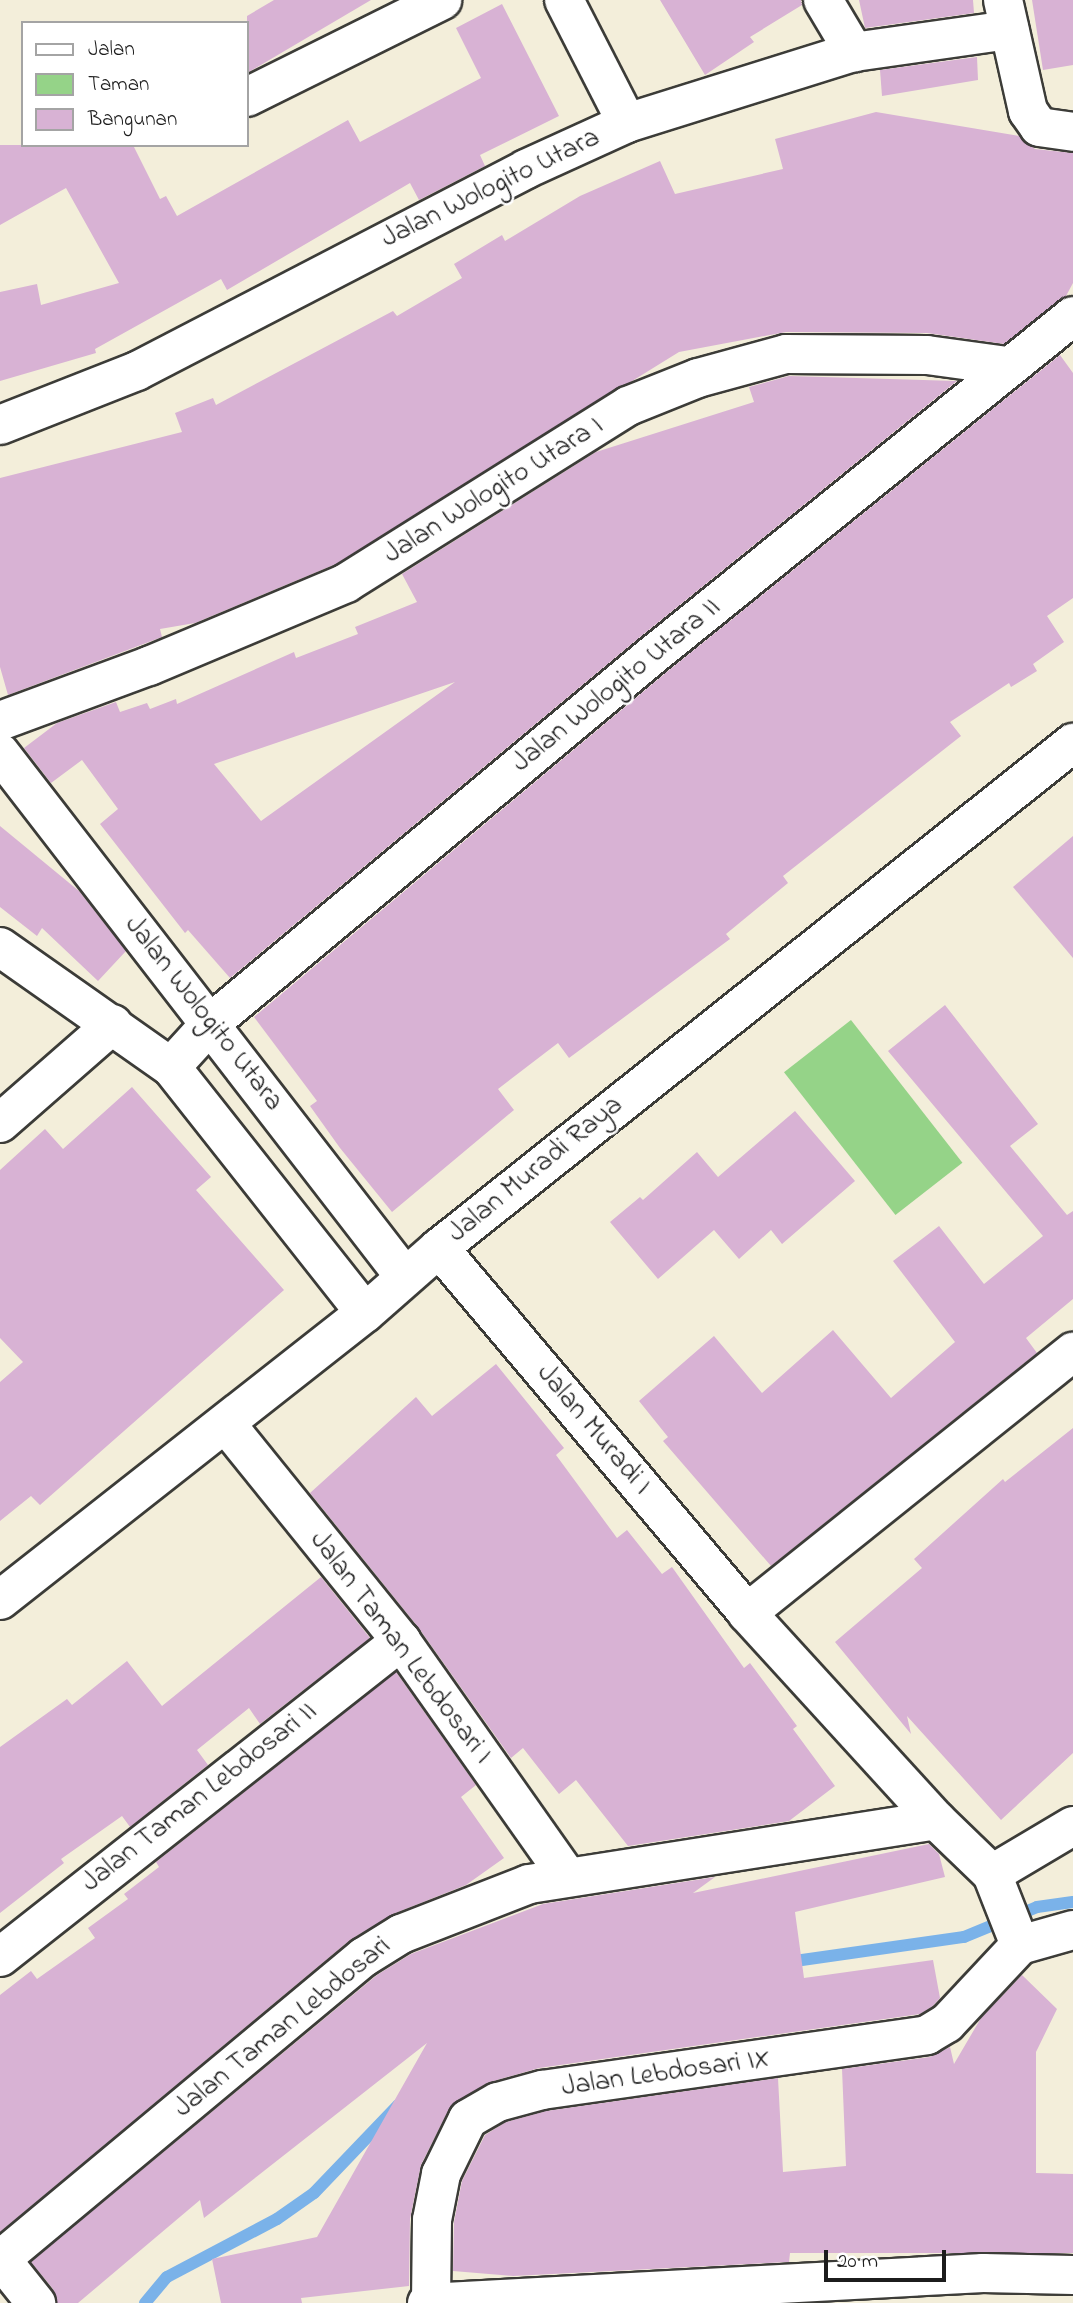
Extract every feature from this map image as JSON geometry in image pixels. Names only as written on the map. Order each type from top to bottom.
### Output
[{"type":"street","points":[[248,97],[442,0]]},
{"type":"street","points":[[564,0],[627,123]]},
{"type":"street","points":[[823,0],[854,52]]},
{"type":"street","points":[[1006,15],[1028,111],[1039,127],[1073,132]]},
{"type":"street","name":"Jalan Wologito Utara","points":[[0,425],[137,371],[526,169],[627,123],[854,52],[1006,15]]},
{"type":"street","name":"Jalan Wologito Utara II","points":[[171,1067],[212,1022],[1007,366],[1073,316]]},
{"type":"street","name":"Jalan Wologito Utara I","points":[[0,721],[149,666],[346,583],[628,406],[698,378],[786,354],[927,355],[1007,366]]},
{"type":"street","name":"Jalan Muradi Raya","points":[[0,1600],[365,1313],[439,1248],[1073,743]]},
{"type":"street","name":"Jalan Wologito Utara","points":[[0,753],[212,1022],[405,1277]]},
{"type":"street","points":[[0,947],[171,1067],[365,1313]]},
{"type":"street","points":[[0,1123],[113,1024]]},
{"type":"street","name":"Jalan Muradi I","points":[[439,1248],[747,1613],[996,1885]]},
{"type":"street","points":[[747,1613],[1073,1352]]},
{"type":"street","name":"Jalan Taman Lebdosari I","points":[[226,1424],[401,1641],[567,1876]]},
{"type":"street","name":"Jalan Taman Lebdosari II","points":[[0,1957],[401,1641]]},
{"type":"street","name":"Jalan Taman Lebdosari","points":[[36,2303],[0,2259],[364,1957],[401,1934],[488,1897],[567,1876],[936,1820]]},
{"type":"street","points":[[1073,1826],[996,1885],[1019,1941],[1073,1930]]},
{"type":"street","name":"Jalan Lebdosari IX","points":[[429,2302],[432,2220],[441,2174],[468,2119],[498,2102],[542,2090],[927,2035],[947,2023],[1019,1941]]},
{"type":"street","points":[[429,2302],[759,2294],[983,2273],[1073,2275]]},
{"type":"green space","points":[[851,1020],[962,1163],[895,1215],[784,1072]]},
{"type":"building","points":[[274,0],[371,0],[248,72],[247,16]]},
{"type":"building","points":[[660,0],[801,0],[802,5],[750,37],[754,42],[705,75]]},
{"type":"building","points":[[859,0],[973,0],[974,13],[865,28]]},
{"type":"building","points":[[1032,0],[1073,0],[1073,65],[1043,70]]},
{"type":"building","points":[[502,4],[559,116],[480,155],[485,166],[419,200],[410,183],[227,290],[221,279],[95,349],[96,353],[0,381],[0,292],[37,284],[41,305],[119,283],[66,188],[0,225],[0,145],[134,147],[160,199],[166,196],[177,216],[348,120],[360,142],[481,78],[456,28]]},
{"type":"building","points":[[977,57],[978,80],[882,96],[880,70]]},
{"type":"building","points":[[876,112],[1019,136],[1035,149],[1073,153],[1073,283],[1066,296],[1004,344],[927,333],[786,332],[679,352],[336,564],[195,623],[160,629],[162,637],[8,695],[0,667],[0,478],[182,432],[175,413],[213,398],[216,405],[393,311],[397,316],[462,278],[454,264],[502,235],[505,241],[580,196],[660,161],[675,194],[783,169],[775,139]]},
{"type":"building","points":[[1060,355],[1073,373],[1073,598],[1047,616],[1064,642],[1033,664],[1037,671],[1011,687],[1009,683],[950,722],[961,736],[783,876],[788,883],[726,934],[730,939],[569,1058],[558,1043],[498,1089],[514,1110],[392,1212],[310,1106],[317,1101],[254,1017],[668,671]]},
{"type":"building","points":[[789,376],[957,381],[640,637],[230,978],[188,930],[185,933],[100,824],[118,809],[82,760],[51,783],[24,748],[57,723],[116,702],[120,712],[147,703],[150,709],[176,699],[177,704],[294,652],[296,658],[358,634],[355,627],[417,602],[402,574],[596,452],[754,402],[749,387]],"holes":[[[455,682],[261,821],[214,764]]]},
{"type":"building","points":[[0,826],[79,891],[126,951],[98,981],[42,928],[37,936],[0,907]]},
{"type":"building","points":[[1073,836],[1073,958],[1013,887]]},
{"type":"building","points":[[945,1005],[1038,1124],[1010,1146],[1067,1215],[1073,1211],[1073,1299],[1026,1338],[1037,1353],[771,1566],[663,1441],[668,1437],[639,1401],[714,1336],[762,1393],[833,1330],[891,1398],[955,1342],[893,1261],[939,1226],[984,1284],[1043,1236],[888,1051]]},
{"type":"building","points":[[132,1087],[211,1177],[196,1190],[284,1290],[40,1505],[31,1496],[0,1521],[0,1382],[23,1362],[0,1338],[0,1170],[45,1129],[63,1149]]},
{"type":"building","points":[[795,1111],[855,1181],[782,1244],[771,1230],[739,1259],[714,1230],[658,1279],[610,1222],[640,1197],[643,1200],[697,1152],[718,1177]]},
{"type":"building","points":[[496,1364],[564,1448],[556,1455],[617,1538],[627,1530],[662,1574],[672,1567],[744,1668],[750,1663],[797,1726],[793,1729],[835,1786],[789,1821],[628,1846],[576,1780],[559,1794],[523,1748],[511,1758],[418,1627],[310,1493],[416,1397],[432,1416]]},
{"type":"building","points":[[1073,1428],[1073,1753],[1001,1820],[907,1716],[911,1734],[835,1642],[922,1568],[914,1559],[1003,1479],[1005,1482]]},
{"type":"building","points":[[321,1577],[370,1638],[260,1724],[249,1708],[197,1750],[208,1765],[130,1827],[122,1816],[61,1859],[64,1863],[0,1913],[0,1747],[67,1699],[72,1705],[127,1661],[162,1706]]},
{"type":"building","points":[[396,1672],[476,1785],[461,1797],[504,1858],[466,1885],[393,1914],[350,1940],[0,2232],[0,1995],[31,1971],[37,1979],[95,1938],[88,1928],[128,1899],[124,1894],[159,1867],[156,1862]]},
{"type":"building","points":[[929,1844],[939,1854],[945,1877],[795,1912],[804,1978],[933,1960],[940,1998],[933,2006],[920,2014],[539,2068],[487,2083],[449,2109],[421,2165],[410,2219],[409,2286],[301,2298],[302,2303],[221,2303],[212,2259],[317,2237],[427,2043],[204,2218],[200,2200],[78,2303],[57,2303],[53,2289],[31,2262],[377,1975],[411,1954],[543,1904],[715,1877],[693,1893]]},
{"type":"building","points":[[1022,1975],[1057,2009],[1036,2052],[1036,2173],[1073,2174],[1073,2253],[790,2253],[789,2262],[513,2276],[453,2271],[454,2222],[462,2181],[485,2135],[506,2122],[546,2111],[778,2078],[783,2172],[846,2166],[842,2069],[930,2057],[950,2047],[954,2064],[981,2018]]},
{"type":"waterway","points":[[788,1962],[964,1937],[1037,1907],[1073,1902]]},
{"type":"waterway","points":[[145,2303],[167,2277],[277,2219],[314,2193],[398,2105]]}]
